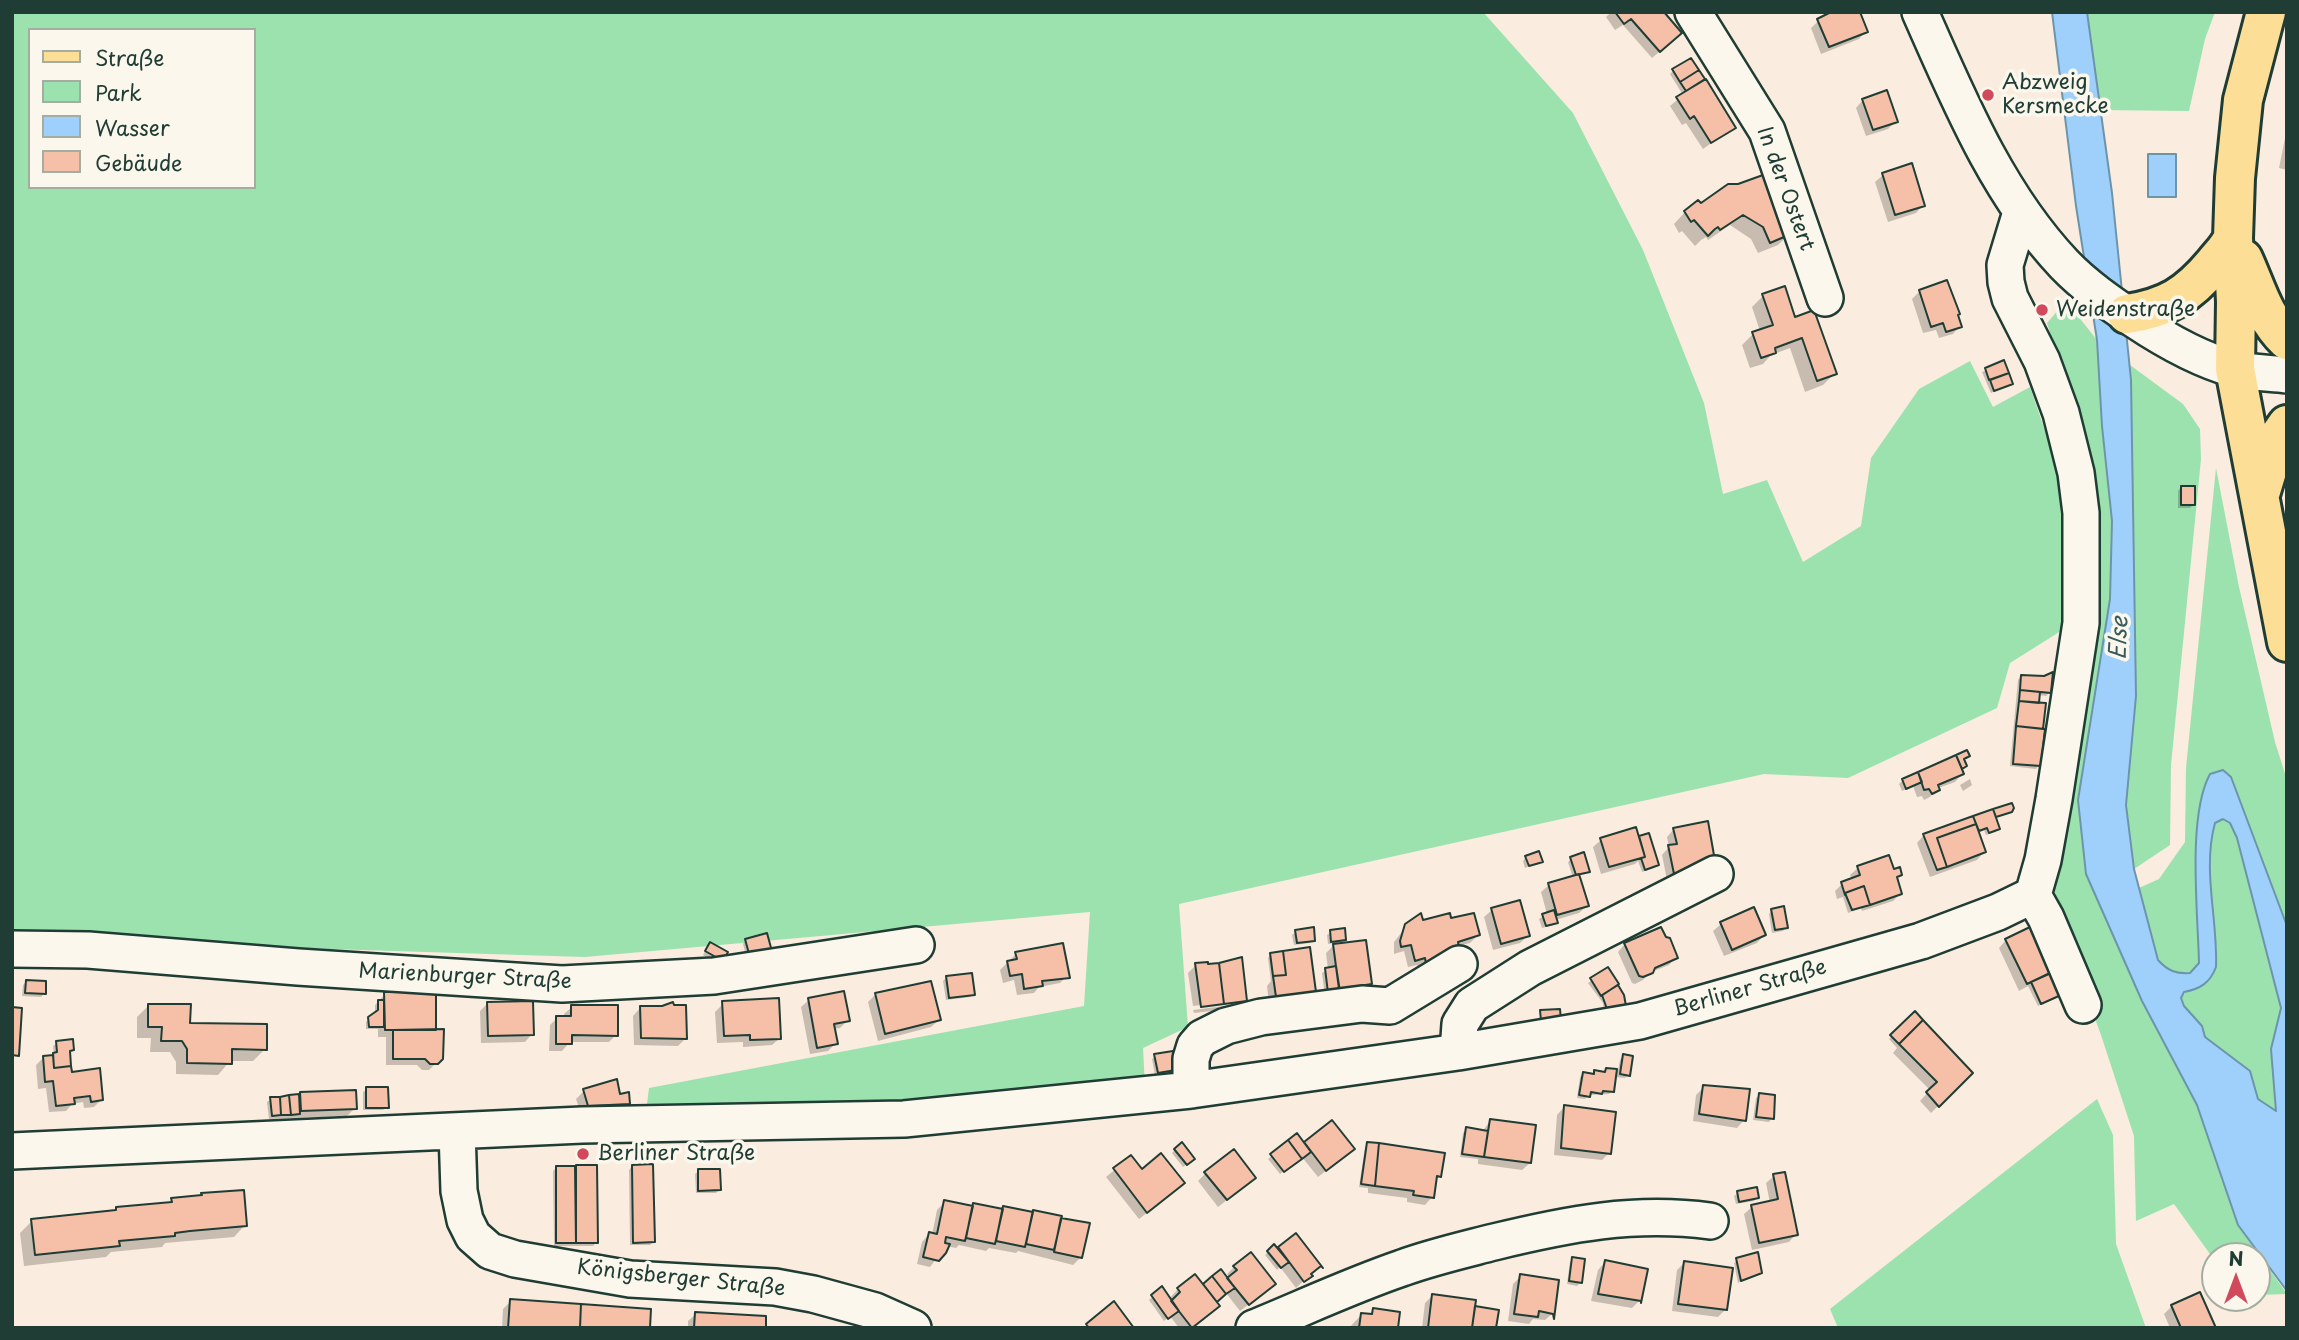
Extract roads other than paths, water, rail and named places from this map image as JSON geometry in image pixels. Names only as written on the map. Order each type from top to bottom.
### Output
[{"type":"main road","points":[[2266,12],[2243,100],[2235,178],[2235,369],[2287,642]]},
{"type":"main road","points":[[2141,324],[2158,308],[2186,294],[2228,249],[2233,238]]},
{"type":"main road","points":[[2233,238],[2262,304],[2275,327],[2287,340]]},
{"type":"main road","points":[[2259,500],[2276,441],[2287,425]]},
{"type":"street","name":"In der Ostert","points":[[1693,12],[1701,21],[1766,131],[1825,298]]},
{"type":"street","points":[[1920,12],[1962,108],[2021,212],[2065,264],[2096,292],[2141,324],[2183,349],[2235,369],[2287,375]]},
{"type":"street","points":[[2021,212],[2006,265],[2006,282],[2010,298],[2042,361],[2061,413],[2076,473],[2081,513],[2081,623],[2054,799],[2043,860],[2033,895],[2046,918],[2082,1005]]},
{"type":"street","points":[[1458,1052],[1460,1024],[1472,1005],[1530,968],[1715,874]]},
{"type":"street","name":"Berliner Straße","points":[[12,1151],[582,1125],[904,1119],[1191,1090],[1458,1052],[1640,1021],[1921,940],[1998,912],[2033,895]]},
{"type":"street","name":"Marienburger Straße","points":[[12,949],[88,950],[562,984],[714,976],[916,945]]},
{"type":"street","points":[[1191,1090],[1191,1059],[1195,1046],[1202,1038],[1226,1026],[1261,1017],[1362,1004],[1390,1006],[1459,964]]},
{"type":"street","name":"Königsberger Straße","points":[[457,1131],[459,1191],[465,1220],[473,1236],[490,1251],[515,1259],[630,1279],[775,1287],[875,1311],[913,1328]]},
{"type":"street","points":[[1254,1328],[1403,1267],[1537,1231],[1619,1218],[1673,1216],[1710,1221]]},
{"type":"water","name":"Else","points":[[2052,12],[2087,12],[2112,193],[2131,380],[2136,696],[2126,805],[2134,869],[2158,960],[2172,971],[2190,973],[2199,963],[2196,866],[2198,814],[2210,774],[2223,770],[2231,777],[2287,926],[2287,1291],[2271,1269],[2271,1242],[2251,1242],[2238,1225],[2197,1105],[2142,1001],[2086,874],[2078,800],[2110,599],[2112,521],[2102,426],[2097,340],[2076,206]],"holes":[[[2223,819],[2230,823],[2237,838],[2281,1008],[2271,1049],[2276,1111],[2258,1099],[2250,1071],[2205,1037],[2202,1026],[2184,1006],[2181,998],[2184,992],[2200,987],[2207,981],[2216,967],[2210,877],[2211,841],[2215,823]]]},
{"type":"water","points":[[2148,154],[2176,154],[2176,197],[2148,197]]},
{"type":"place","name":"Abzweig Kersmecke","points":[[1988,95]]},
{"type":"place","name":"Weidenstraße","points":[[2042,310]]},
{"type":"place","name":"Berliner Straße","points":[[583,1154]]}]
